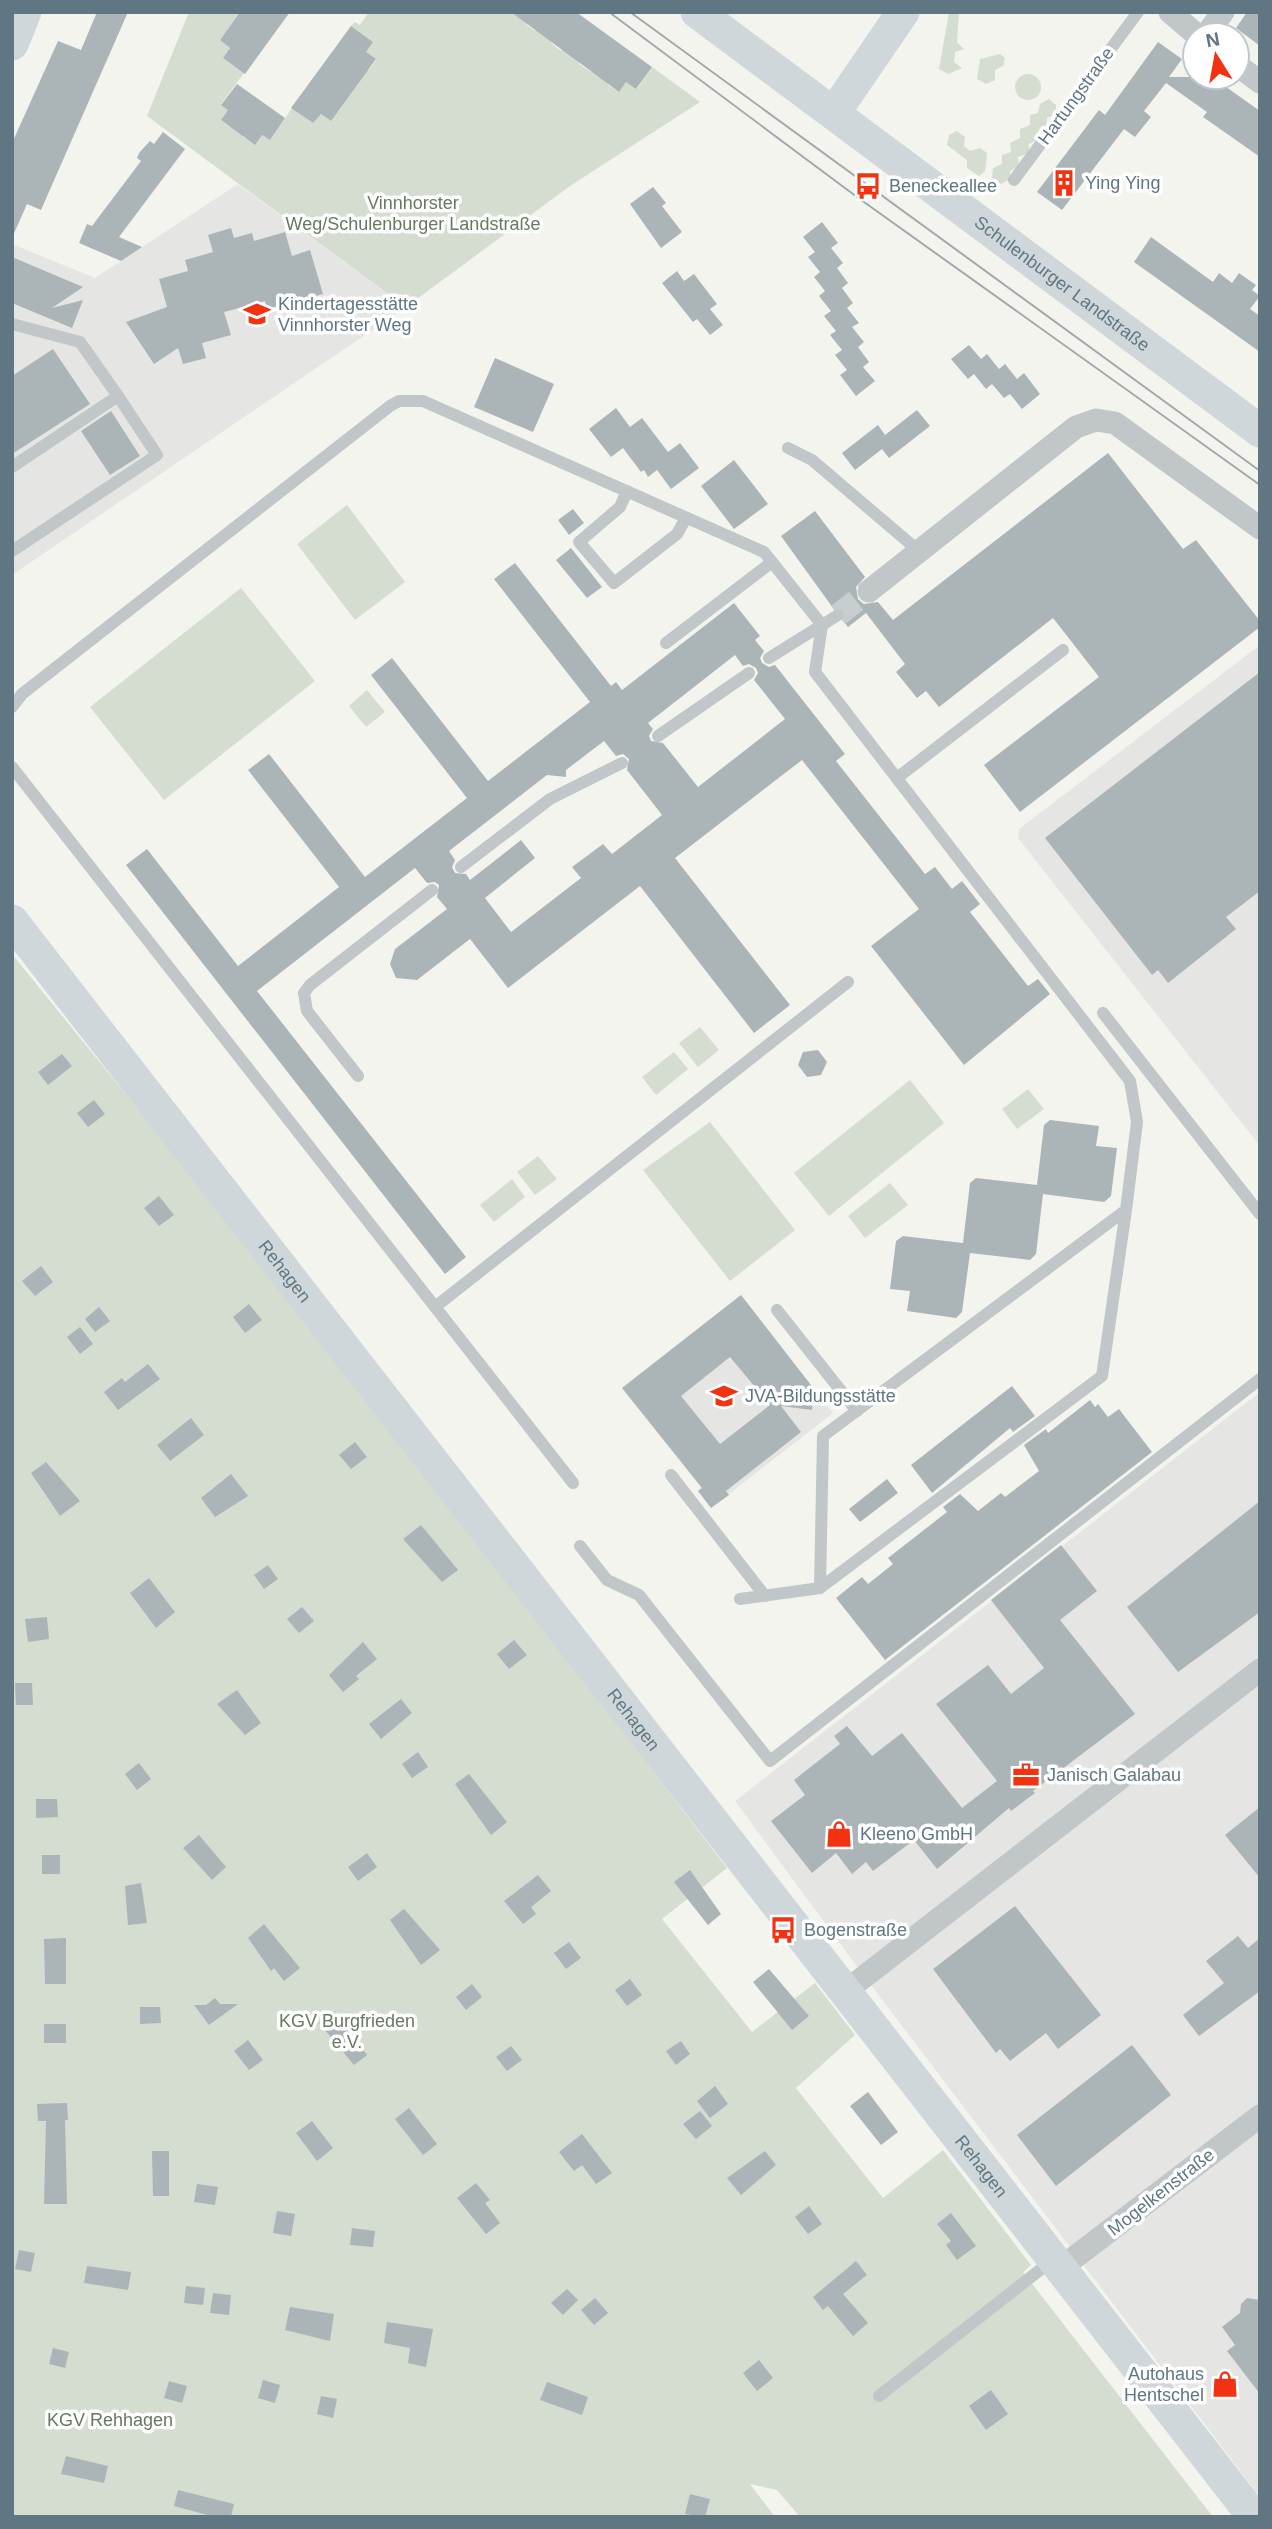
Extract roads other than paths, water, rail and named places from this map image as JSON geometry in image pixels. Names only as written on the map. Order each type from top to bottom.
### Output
[{"type":"street","points":[[12,44],[25,12]]},
{"type":"street","name":"Schulenburger Landstraße","points":[[696,12],[1260,432]]},
{"type":"street","points":[[834,113],[903,12]]},
{"type":"street","points":[[869,591],[1076,427],[1096,420],[1115,423],[1260,528]]},
{"type":"street","name":"Rehagen","points":[[12,921],[847,1990],[1254,2517]]},
{"type":"street","points":[[847,1990],[1260,1670]]},
{"type":"street","name":"Mogelkenstraße","points":[[1062,2267],[1260,2116]]},
{"type":"lane","name":"Hartungstraße","points":[[1014,180],[1138,12]]},
{"type":"lane","points":[[12,324],[80,342],[157,455],[12,551]]},
{"type":"lane","points":[[12,467],[118,396]]},
{"type":"lane","points":[[12,707],[22,694],[399,401],[423,401],[764,552],[822,625],[815,672],[1130,1081],[1138,1122],[1102,1376],[820,1588],[740,1599]]},
{"type":"lane","points":[[788,448],[812,460],[920,552]]},
{"type":"lane","points":[[627,491],[620,506],[579,542],[614,583],[677,534],[686,518]]},
{"type":"lane","points":[[666,643],[772,562]]},
{"type":"lane","points":[[769,658],[838,615]]},
{"type":"lane","points":[[897,778],[1063,650]]},
{"type":"lane","points":[[658,736],[749,673]]},
{"type":"lane","points":[[460,867],[550,799],[622,763]]},
{"type":"lane","points":[[12,767],[573,1483]]},
{"type":"lane","points":[[358,1076],[307,1011],[304,993],[310,985],[432,890]]},
{"type":"lane","points":[[435,1307],[848,982]]},
{"type":"lane","points":[[1103,1013],[1260,1214]]},
{"type":"lane","points":[[820,1588],[823,1436],[1126,1210]]},
{"type":"lane","points":[[777,1310],[857,1411]]},
{"type":"lane","points":[[580,1546],[607,1580],[639,1595],[770,1761],[1260,1379]]},
{"type":"lane","points":[[671,1475],[765,1596]]},
{"type":"lane","points":[[879,2396],[1045,2266],[1062,2267]]},
{"type":"tunnel","points":[[838,615],[869,591]]},
{"type":"tram line","points":[[609,12],[857,197],[1260,485]]},
{"type":"tram line","points":[[630,12],[1260,471]]},
{"type":"place","name":"Ying Ying","points":[[1064,183]]},
{"type":"place","name":"Beneckeallee","points":[[868,186]]},
{"type":"place","name":"Kindertagesstätte Vinnhorster Weg","points":[[257,314]]},
{"type":"place","name":"JVA-Bildungsstätte","points":[[724,1396]]},
{"type":"place","name":"Janisch Galabau","points":[[1026,1775]]},
{"type":"place","name":"Kleeno GmbH","points":[[839,1834]]},
{"type":"place","name":"Bogenstraße","points":[[783,1930]]},
{"type":"place","name":"Autohaus Hentschel","points":[[1225,2384]]},
{"type":"park label","name":"Vinnhorster Weg/Schulenburger Landstraße","points":[[413,213]]},
{"type":"park label","name":"KGV Burgfrieden e.V.","points":[[347,2031]]},
{"type":"park label","name":"KGV Rehhagen","points":[[110,2420]]}]
